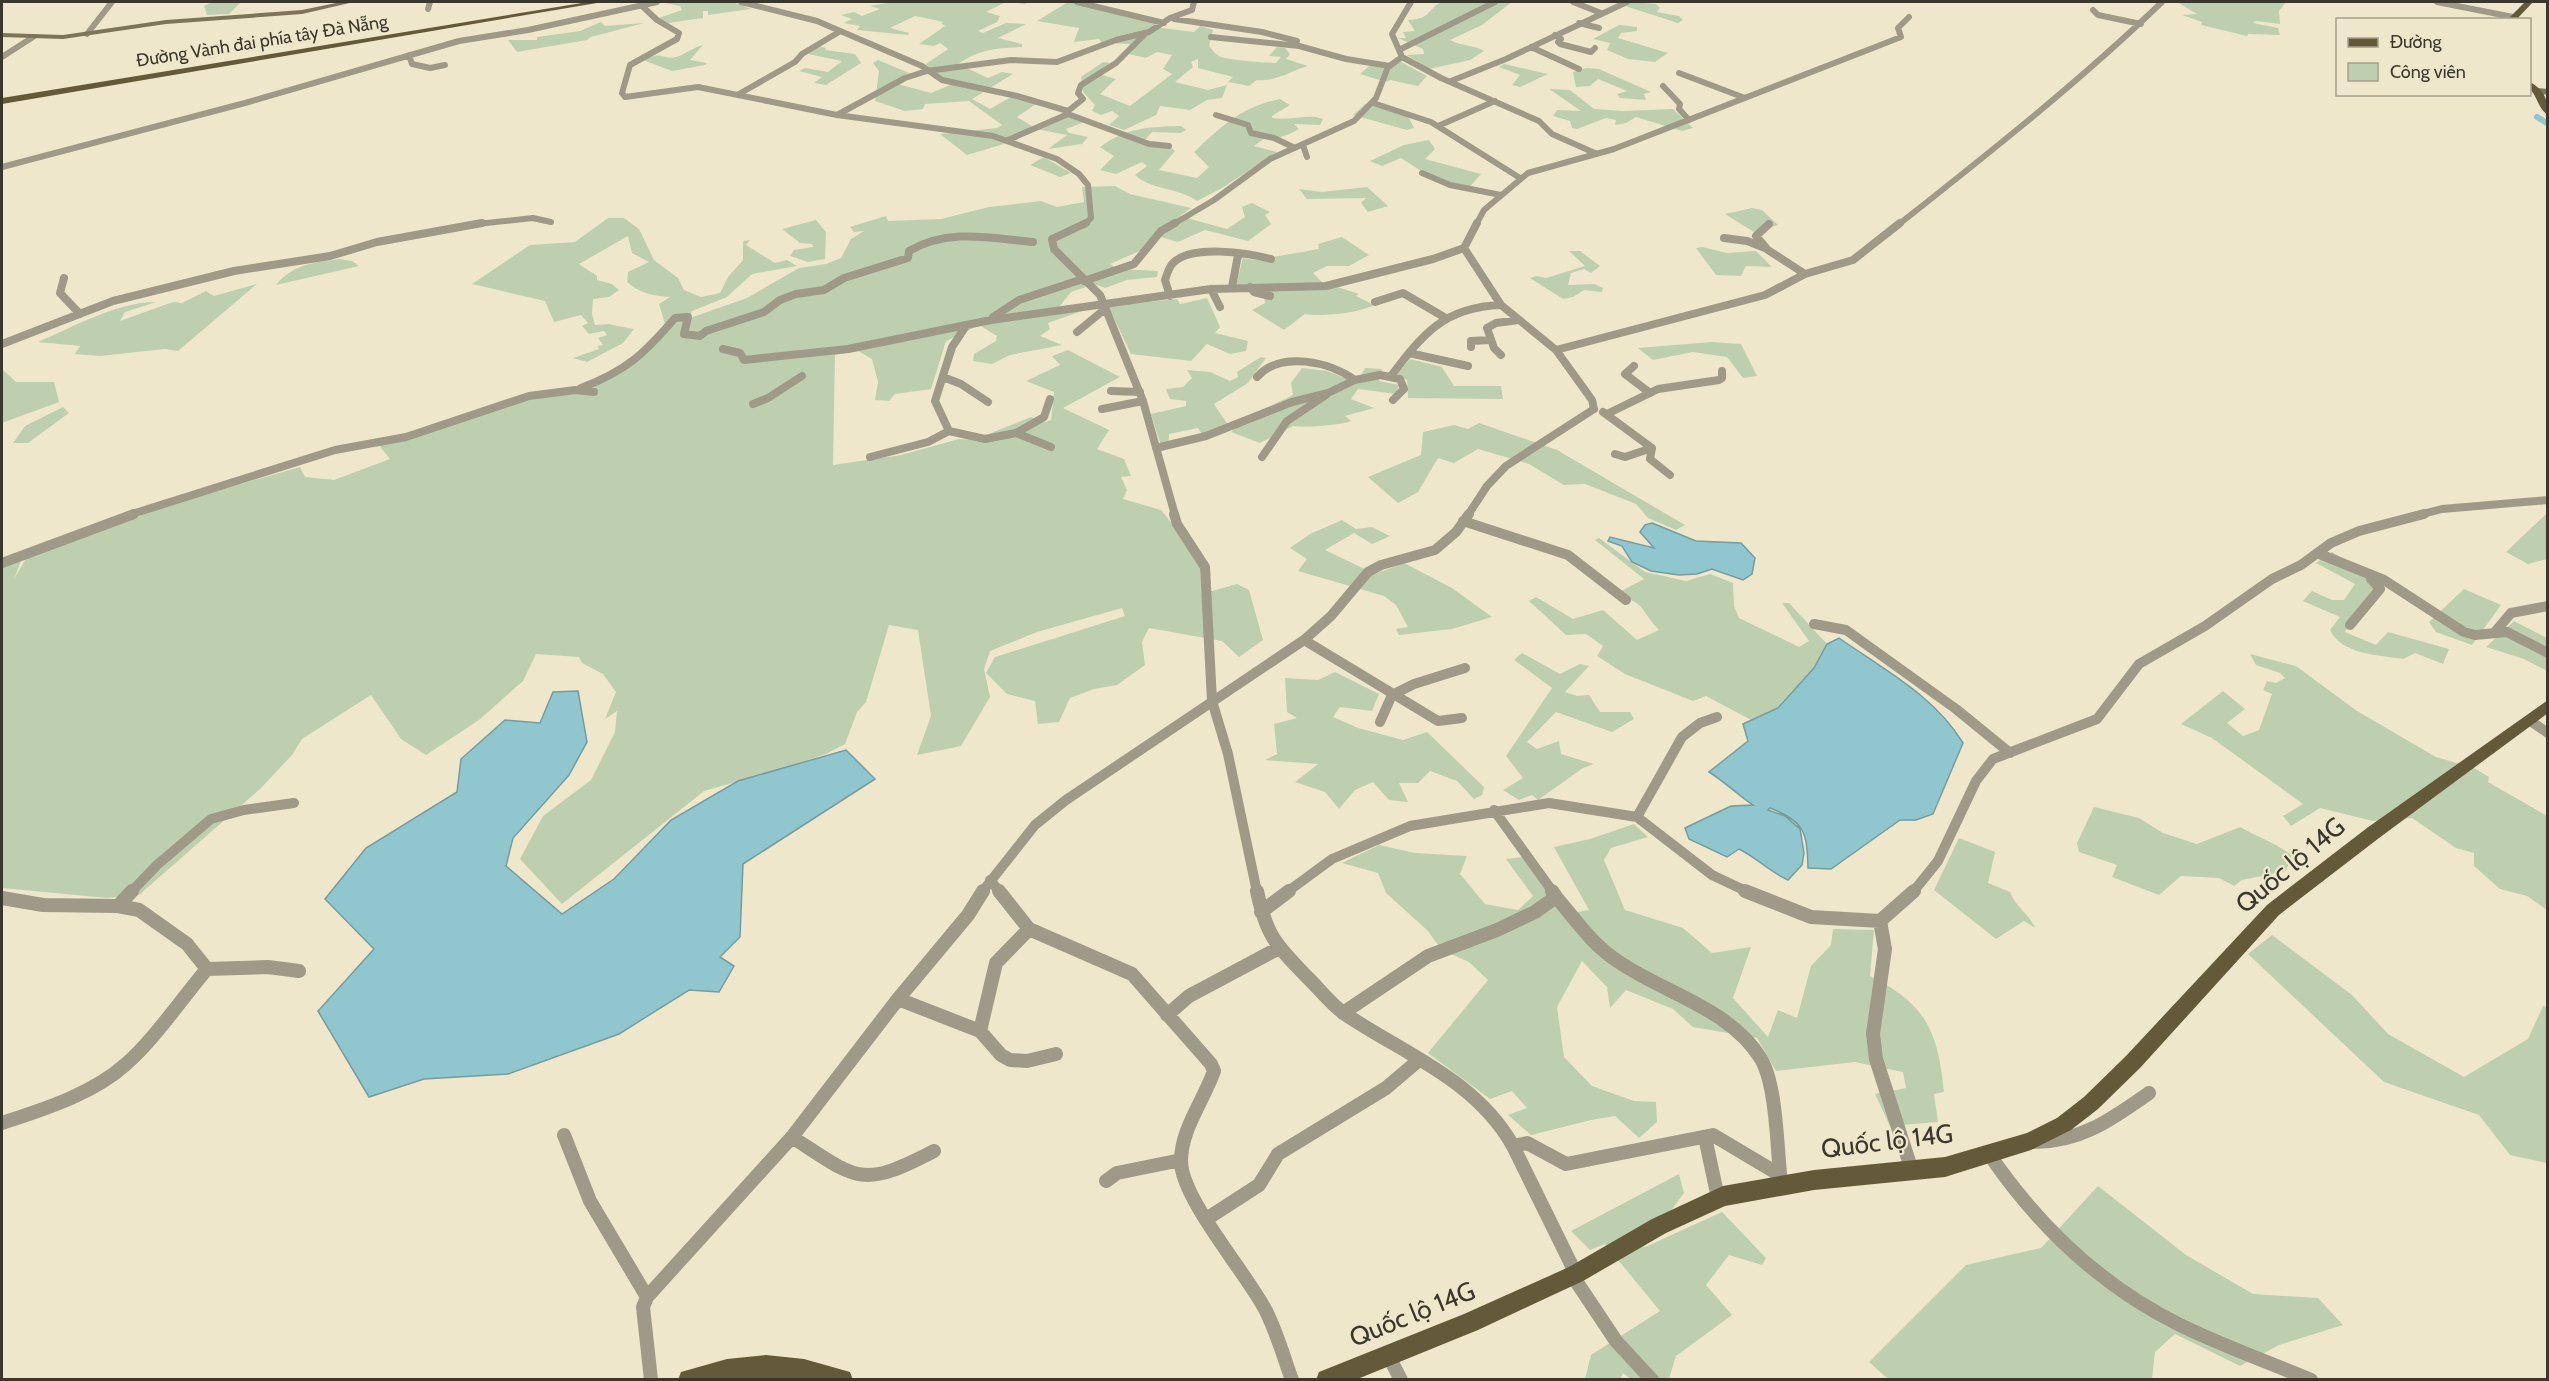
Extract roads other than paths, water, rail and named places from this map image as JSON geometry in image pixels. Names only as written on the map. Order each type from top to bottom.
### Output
[{"type":"main road","name":"Đường Vành đai phía tây Đà Nẵng","points":[[2,91],[550,2]]},
{"type":"main road","name":"Đường Vành đai phía tây Đà Nẵng","points":[[2,101],[599,2]]},
{"type":"main road","points":[[2512,18],[2529,2]]},
{"type":"main road","points":[[386,38],[388,28]]},
{"type":"main road","points":[[2543,92],[2547,112]]},
{"type":"main road","name":"Quốc lộ 14G","points":[[1327,1380],[1470,1322],[1574,1274],[1659,1226],[1718,1198],[1780,1179],[1945,1167],[2031,1141],[2064,1124],[2091,1103],[2273,910],[2547,705]]},
{"type":"main road","points":[[689,1380],[766,1365],[819,1371],[842,1380]]},
{"type":"street","points":[[87,34],[112,2]]},
{"type":"street","points":[[2,35],[33,37],[87,34],[166,22],[302,12],[350,2]]},
{"type":"street","points":[[428,9],[430,2]]},
{"type":"street","points":[[616,2],[632,7]]},
{"type":"street","points":[[2,167],[233,106],[459,41],[528,30],[657,2]]},
{"type":"street","points":[[741,2],[817,21],[838,32],[922,66],[942,80],[1017,96],[1149,144],[1169,146]]},
{"type":"street","points":[[1077,2],[1164,23]]},
{"type":"street","points":[[837,115],[905,78],[927,71],[1011,60],[1058,62],[1076,54],[1146,33],[1170,18],[1192,10],[1194,2]]},
{"type":"street","points":[[1401,57],[1401,49],[1392,34],[1408,2]]},
{"type":"street","points":[[1401,49],[1495,2]]},
{"type":"street","points":[[1573,2],[1601,13]]},
{"type":"street","points":[[1451,81],[1627,2]]},
{"type":"street","points":[[1556,350],[1635,327],[1765,295],[1805,274],[1853,260],[2023,126],[2141,24],[2162,2]]},
{"type":"street","points":[[2437,2],[2512,18]]},
{"type":"street","points":[[641,5],[657,20],[679,33],[677,39],[661,50],[630,64],[626,73],[626,87],[622,93],[625,97],[698,87],[837,115],[993,136],[1057,159],[1079,174],[1088,185],[1091,218],[1084,225],[1052,239],[1054,249],[1100,295],[1140,392],[1177,524],[1205,567],[1212,701],[1228,754],[1261,912],[1270,936],[1343,1013],[1447,1075],[1479,1100],[1504,1130],[1513,1146],[1574,1274],[1616,1341],[1652,1380]]},
{"type":"street","points":[[2093,10],[2096,14],[2141,24]]},
{"type":"street","points":[[723,349],[740,353],[744,360],[848,349],[991,320],[1104,307],[1211,289],[1326,286],[1398,268],[1464,248],[1478,218],[1520,178],[1534,170],[1597,154],[1901,37],[1898,28],[1909,17]]},
{"type":"street","points":[[1170,18],[1276,35],[1297,41],[1299,46]]},
{"type":"street","points":[[1579,23],[1599,28]]},
{"type":"street","points":[[739,94],[795,62],[802,54],[838,32]]},
{"type":"street","points":[[1008,140],[1068,113],[1083,99],[1078,93],[1081,85],[1116,63],[1146,33]]},
{"type":"street","points":[[1555,35],[1561,39],[1558,42],[1560,44],[1591,52],[1595,48]]},
{"type":"street","points":[[2,57],[33,37]]},
{"type":"street","points":[[1211,37],[1299,46],[1346,59],[1390,66]]},
{"type":"street","points":[[1531,47],[1579,69]]},
{"type":"street","points":[[409,55],[412,64],[430,68],[446,65]]},
{"type":"street","points":[[991,320],[1019,300],[1134,264],[1161,231],[1214,200],[1270,159],[1353,122],[1373,103],[1380,90],[1380,78],[1401,57]]},
{"type":"street","points":[[1401,57],[1539,121],[1552,134],[1597,154]]},
{"type":"street","points":[[1679,73],[1745,98]]},
{"type":"street","points":[[1663,86],[1680,104],[1679,110],[1689,120]]},
{"type":"street","points":[[1438,126],[1496,101]]},
{"type":"street","points":[[1373,103],[1438,126],[1520,178]]},
{"type":"street","points":[[1216,116],[1248,125],[1251,133],[1299,147],[1307,158]]},
{"type":"street","points":[[1422,173],[1450,185],[1501,195]]},
{"type":"street","points":[[2,344],[113,301],[234,271],[330,256],[408,235],[450,230],[471,224],[493,224],[533,218],[551,222]]},
{"type":"street","points":[[1768,250],[1756,236],[1769,224]]},
{"type":"street","points":[[581,388],[612,376],[647,351],[675,318],[688,317],[684,334],[700,336],[706,330],[764,312],[780,300],[796,294],[824,291],[844,278],[908,258],[909,251],[918,245],[952,235],[966,234],[1033,242]]},
{"type":"street","points":[[1724,238],[1747,241],[1768,250],[1805,274]]},
{"type":"street","points":[[1464,248],[1501,304],[1556,350],[1592,400],[1594,409]]},
{"type":"street","points":[[1170,296],[1165,280],[1173,262],[1184,256],[1201,253],[1238,255],[1247,253],[1271,259]]},
{"type":"street","points":[[1232,288],[1238,255]]},
{"type":"street","points":[[64,278],[60,293],[80,314]]},
{"type":"street","points":[[1250,287],[1254,292],[1270,296]]},
{"type":"street","points":[[1211,289],[1220,307]]},
{"type":"street","points":[[1375,302],[1403,293],[1444,317]]},
{"type":"street","points":[[1391,376],[1428,329],[1444,317],[1476,306],[1501,304]]},
{"type":"street","points":[[1077,332],[1104,307]]},
{"type":"street","points":[[1501,355],[1491,340],[1488,326],[1518,320]]},
{"type":"street","points":[[949,431],[935,401],[952,347],[966,326]]},
{"type":"street","points":[[1471,347],[1471,341],[1491,340]]},
{"type":"street","points":[[1409,352],[1443,362],[1468,366]]},
{"type":"street","points":[[1257,377],[1260,371],[1276,364],[1317,364],[1330,366],[1355,380]]},
{"type":"street","points":[[1634,366],[1625,374],[1650,393]]},
{"type":"street","points":[[1608,414],[1650,393],[1683,384],[1719,380],[1722,378],[1722,371]]},
{"type":"street","points":[[753,404],[768,398],[802,376]]},
{"type":"street","points":[[1262,457],[1273,447],[1282,426],[1287,421],[1328,393],[1355,380],[1391,376],[1400,379],[1404,389],[1393,400]]},
{"type":"street","points":[[943,377],[961,384],[988,402]]},
{"type":"street","points":[[2,563],[123,517],[335,450],[416,434],[483,408],[568,388],[581,388],[594,392]]},
{"type":"street","points":[[1111,391],[1140,392]]},
{"type":"street","points":[[1156,448],[1206,436],[1292,402],[1328,393]]},
{"type":"street","points":[[870,457],[928,442],[949,431],[985,439],[1016,433],[1044,417],[1050,399]]},
{"type":"street","points":[[1102,409],[1143,401]]},
{"type":"street","points":[[1594,409],[1608,414],[1652,448],[1650,459],[1670,475]]},
{"type":"street","points":[[651,1380],[643,1308],[646,1297],[792,1137],[898,999],[968,915],[990,880],[1035,825],[1066,800],[1212,701],[1253,677],[1304,640],[1329,619],[1360,579],[1372,569],[1388,562],[1435,550],[1463,521],[1485,486],[1505,466],[1535,444],[1580,422],[1594,409]]},
{"type":"street","points":[[1016,433],[1051,447]]},
{"type":"street","points":[[1615,454],[1625,457],[1652,448]]},
{"type":"street","points":[[1261,912],[1332,859],[1410,826],[1494,810],[1549,803],[1636,817],[1671,840],[1712,874],[1773,904],[1811,916],[1881,921],[1901,904],[1938,862],[1987,765],[1993,759],[2097,719],[2139,664],[2205,626],[2271,579],[2301,565],[2331,543],[2359,531],[2442,509],[2547,500]]},
{"type":"street","points":[[1463,521],[1568,555],[1626,600]]},
{"type":"street","points":[[2317,553],[2388,582],[2464,632],[2475,635],[2495,632],[2512,634],[2547,653]]},
{"type":"street","points":[[2350,625],[2381,588],[2358,571]]},
{"type":"street","points":[[2495,632],[2501,618],[2511,611],[2547,606]]},
{"type":"street","points":[[1814,624],[1846,630],[2010,753]]},
{"type":"street","points":[[1304,640],[1438,721],[1462,718]]},
{"type":"street","points":[[1380,722],[1392,695],[1414,684],[1465,668]]},
{"type":"street","points":[[1636,817],[1682,737],[1700,723],[1717,717]]},
{"type":"street","points":[[2529,720],[2547,733]]},
{"type":"street","points":[[118,906],[158,865],[211,819],[244,810],[294,803]]},
{"type":"street","points":[[1494,810],[1556,897],[1599,949],[1637,973],[1666,986],[1742,1036],[1760,1054],[1770,1081],[1780,1179]]},
{"type":"street","points":[[990,880],[1029,929],[1132,974],[1167,1015],[1206,1055],[1214,1071],[1194,1114],[1181,1160],[1183,1178],[1221,1243],[1266,1311],[1292,1380]]},
{"type":"street","points":[[1343,1013],[1428,956],[1497,930],[1535,912],[1556,897]]},
{"type":"street","points":[[2,898],[43,905],[118,906],[146,912],[187,944],[207,969]]},
{"type":"street","points":[[1881,921],[1885,950],[1873,1034],[1876,1059],[1912,1171]]},
{"type":"street","points":[[981,1031],[996,963],[1029,929]]},
{"type":"street","points":[[1167,1015],[1195,993],[1279,948]]},
{"type":"street","points":[[2,1123],[50,1107],[110,1077],[128,1063],[207,969],[268,967],[299,971]]},
{"type":"street","points":[[898,999],[911,1008],[981,1031],[1004,1058],[1017,1061],[1056,1054]]},
{"type":"street","points":[[1208,1218],[1259,1185],[1278,1155],[1289,1146],[1386,1088],[1419,1060]]},
{"type":"street","points":[[2031,1141],[2057,1143],[2081,1137],[2149,1093]]},
{"type":"street","points":[[564,1135],[590,1201],[646,1297]]},
{"type":"street","points":[[1513,1146],[1527,1143],[1566,1164],[1713,1135],[1780,1179]]},
{"type":"street","points":[[792,1137],[849,1173],[862,1178],[886,1175],[934,1151]]},
{"type":"street","points":[[1704,1137],[1718,1198]]},
{"type":"street","points":[[1989,1154],[2036,1217],[2080,1259],[2121,1290],[2164,1317],[2311,1380]]},
{"type":"street","points":[[1106,1181],[1117,1173],[1181,1160]]},
{"type":"street","points":[[1389,1355],[1401,1380]]},
{"type":"water","points":[[1652,523],[1696,541],[1741,543],[1755,558],[1752,574],[1743,580],[1712,569],[1697,574],[1679,575],[1651,571],[1632,562],[1622,546],[1608,541],[1610,537],[1654,548],[1640,532],[1645,525]]},
{"type":"water","points":[[1839,638],[1923,697],[1938,711],[1963,743],[1933,814],[1916,820],[1900,820],[1831,869],[1808,868],[1807,845],[1802,830],[1791,818],[1770,808],[1768,810],[1785,816],[1800,829],[1804,853],[1802,865],[1788,880],[1739,849],[1727,857],[1689,839],[1685,828],[1731,806],[1753,805],[1709,772],[1748,741],[1743,724],[1778,708],[1814,668],[1827,644]]},
{"type":"water","points":[[578,691],[587,742],[569,775],[513,838],[506,866],[562,914],[614,879],[671,820],[738,781],[846,750],[875,779],[743,864],[740,937],[720,957],[734,966],[719,992],[689,990],[619,1034],[508,1074],[424,1079],[369,1097],[318,1011],[374,949],[325,899],[366,848],[457,792],[461,759],[505,720],[540,723],[553,692]]},
{"type":"waterway","points":[[2537,117],[2547,123]]}]
